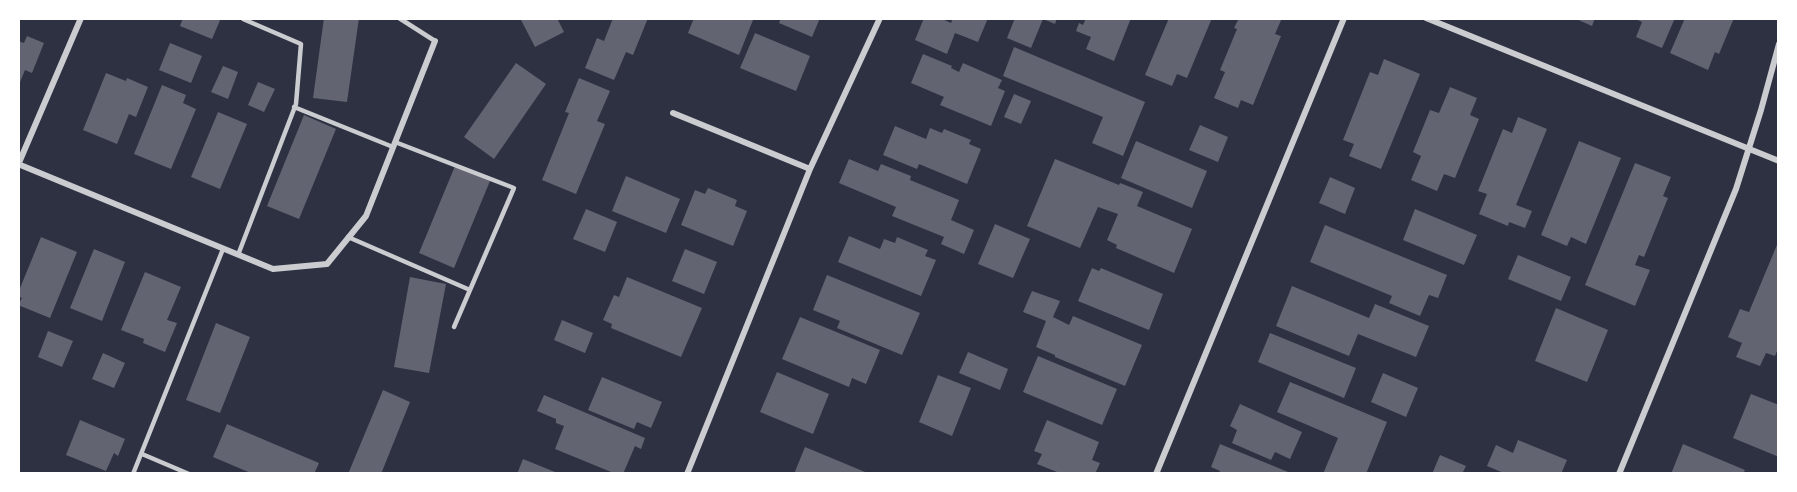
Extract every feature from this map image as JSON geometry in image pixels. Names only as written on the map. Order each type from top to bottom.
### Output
[{"type":"street","points":[[81,18],[18,165],[273,269],[327,264],[366,216],[435,41]]},
{"type":"street","points":[[687,474],[810,170],[880,18]]},
{"type":"street","points":[[1156,474],[1344,18]]},
{"type":"street","points":[[1426,18],[1779,161]]},
{"type":"street","points":[[1619,474],[1736,189],[1779,44]]},
{"type":"street","points":[[673,113],[810,170]]},
{"type":"lane","points":[[399,18],[435,41]]},
{"type":"lane","points":[[238,255],[294,107],[301,44],[243,19]]},
{"type":"lane","points":[[294,107],[514,188],[454,327]]},
{"type":"lane","points":[[348,237],[470,290]]},
{"type":"lane","points":[[133,474],[223,249]]},
{"type":"lane","points":[[142,454],[189,474]]},
{"type":"building","points":[[183,18],[221,18],[212,39],[180,26]]},
{"type":"building","points":[[324,18],[359,18],[347,102],[313,98]]},
{"type":"building","points":[[520,18],[557,18],[564,32],[535,47]]},
{"type":"building","points":[[613,18],[648,18],[633,55],[626,52],[614,80],[585,68],[597,38],[604,41]]},
{"type":"building","points":[[694,18],[750,18],[753,20],[739,55],[688,33]]},
{"type":"building","points":[[781,18],[820,18],[812,37],[779,23]]},
{"type":"building","points":[[924,18],[940,18],[951,23],[953,18],[988,18],[978,42],[955,33],[947,54],[915,40]]},
{"type":"building","points":[[1015,18],[1057,18],[1055,24],[1043,19],[1031,48],[1007,38]]},
{"type":"building","points":[[1086,18],[1131,18],[1114,61],[1086,49],[1091,37],[1076,31],[1079,23],[1083,25]]},
{"type":"building","points":[[1169,18],[1212,18],[1187,78],[1177,74],[1172,86],[1145,75]]},
{"type":"building","points":[[1239,18],[1282,18],[1275,34],[1281,36],[1253,105],[1241,100],[1238,108],[1214,98],[1225,72],[1220,70],[1237,29],[1234,28]]},
{"type":"building","points":[[1574,18],[1595,18],[1592,26]]},
{"type":"building","points":[[1633,18],[1675,18],[1662,48],[1636,37],[1642,22]]},
{"type":"building","points":[[1685,18],[1734,18],[1719,54],[1715,52],[1708,70],[1670,53]]},
{"type":"building","points":[[755,33],[810,56],[796,91],[740,68]]},
{"type":"building","points":[[27,36],[44,43],[32,73],[25,70],[18,87],[18,41],[24,43]]},
{"type":"building","points":[[170,43],[202,56],[191,83],[159,70]]},
{"type":"building","points":[[1014,47],[1145,102],[1123,156],[1092,143],[1103,117],[1003,76]]},
{"type":"building","points":[[923,54],[952,66],[951,68],[959,72],[963,63],[1002,80],[998,88],[1005,91],[991,126],[940,105],[944,97],[911,83]]},
{"type":"building","points":[[1384,59],[1420,74],[1381,169],[1349,156],[1354,144],[1343,140],[1370,72],[1378,75]]},
{"type":"building","points":[[516,63],[546,84],[494,159],[464,137]]},
{"type":"building","points":[[223,66],[238,72],[228,99],[211,92]]},
{"type":"building","points":[[106,73],[126,81],[127,78],[148,87],[136,117],[129,114],[117,144],[83,130]]},
{"type":"building","points":[[579,78],[610,91],[597,121],[605,124],[576,194],[542,180],[569,113],[565,112]]},
{"type":"building","points":[[258,82],[275,89],[264,112],[248,105]]},
{"type":"building","points":[[162,85],[186,95],[183,103],[196,109],[171,169],[134,154]]},
{"type":"building","points":[[1450,87],[1477,98],[1470,115],[1479,119],[1455,178],[1444,174],[1437,191],[1411,180],[1421,156],[1413,152],[1430,110],[1439,113]]},
{"type":"building","points":[[1014,94],[1031,101],[1021,124],[1004,117]]},
{"type":"building","points":[[218,112],[247,124],[220,189],[191,177]]},
{"type":"building","points":[[304,115],[336,129],[299,219],[267,206]]},
{"type":"building","points":[[1518,117],[1547,129],[1516,205],[1532,211],[1525,228],[1509,222],[1508,226],[1479,214],[1487,194],[1478,191],[1503,129],[1512,133]]},
{"type":"building","points":[[1200,125],[1228,137],[1218,162],[1189,150]]},
{"type":"building","points":[[895,126],[926,139],[930,128],[942,133],[944,129],[971,140],[969,144],[981,149],[967,184],[919,164],[917,169],[883,155]]},
{"type":"building","points":[[1136,141],[1207,171],[1192,208],[1121,178]]},
{"type":"building","points":[[1579,141],[1621,158],[1586,244],[1571,237],[1567,246],[1541,235]]},
{"type":"building","points":[[849,159],[878,171],[881,164],[911,176],[910,180],[959,200],[951,220],[974,230],[964,254],[941,244],[944,237],[892,216],[896,207],[839,183]]},
{"type":"building","points":[[1055,159],[1119,185],[1120,183],[1143,192],[1137,206],[1192,229],[1174,273],[1116,248],[1117,245],[1107,240],[1118,214],[1098,207],[1080,248],[1027,226]]},
{"type":"building","points":[[1635,163],[1671,177],[1663,196],[1668,198],[1644,257],[1639,255],[1635,265],[1650,270],[1635,306],[1585,285]]},
{"type":"building","points":[[455,166],[490,181],[454,268],[419,253]]},
{"type":"building","points":[[626,176],[680,199],[666,233],[612,211]]},
{"type":"building","points":[[1330,177],[1355,188],[1345,214],[1319,203]]},
{"type":"building","points":[[708,188],[737,200],[735,206],[747,211],[733,246],[681,225],[695,190],[705,194]]},
{"type":"building","points":[[586,209],[617,222],[605,252],[573,239]]},
{"type":"building","points":[[1415,209],[1477,235],[1464,265],[1403,240]]},
{"type":"building","points":[[995,224],[1030,239],[1013,278],[978,264]]},
{"type":"building","points":[[1325,225],[1447,275],[1438,298],[1429,295],[1420,316],[1389,303],[1392,296],[1310,262]]},
{"type":"building","points":[[849,236],[880,249],[884,239],[895,243],[897,237],[928,250],[925,256],[936,260],[921,296],[838,262]]},
{"type":"building","points":[[41,237],[77,252],[50,318],[18,305],[22,298],[18,296],[18,293]]},
{"type":"building","points":[[1779,240],[1779,346],[1775,356],[1766,353],[1760,366],[1736,357],[1742,343],[1728,337],[1740,309],[1749,312]]},
{"type":"building","points":[[94,249],[125,262],[102,321],[70,308]]},
{"type":"building","points":[[685,249],[717,262],[704,294],[672,281]]},
{"type":"building","points":[[1518,255],[1571,277],[1561,301],[1508,279]]},
{"type":"building","points":[[1092,268],[1099,271],[1101,268],[1163,294],[1149,330],[1078,301]]},
{"type":"building","points":[[145,272],[181,287],[167,320],[177,323],[165,352],[143,343],[144,339],[121,330]]},
{"type":"building","points":[[827,275],[920,313],[902,355],[837,328],[840,321],[813,310]]},
{"type":"building","points":[[410,277],[446,284],[429,373],[394,367]]},
{"type":"building","points":[[627,277],[702,308],[681,357],[611,328],[612,324],[603,320],[614,295],[619,297]]},
{"type":"building","points":[[1292,286],[1369,318],[1375,304],[1429,326],[1416,357],[1358,334],[1349,356],[1276,326]]},
{"type":"building","points":[[1032,291],[1060,301],[1053,317],[1069,325],[1073,316],[1142,345],[1125,386],[1036,347],[1046,321],[1023,312]]},
{"type":"building","points":[[1556,308],[1608,330],[1587,382],[1535,361]]},
{"type":"building","points":[[800,317],[880,350],[866,384],[852,378],[849,387],[782,359]]},
{"type":"building","points":[[562,320],[593,333],[585,353],[554,340]]},
{"type":"building","points":[[216,323],[250,337],[220,413],[186,400]]},
{"type":"building","points":[[48,331],[73,341],[62,367],[38,357]]},
{"type":"building","points":[[1270,333],[1356,368],[1344,398],[1258,362]]},
{"type":"building","points":[[968,352],[1008,369],[1000,390],[959,373]]},
{"type":"building","points":[[103,353],[125,363],[114,388],[92,379]]},
{"type":"building","points":[[1038,356],[1117,389],[1102,425],[1023,392]]},
{"type":"building","points":[[777,372],[829,394],[813,434],[760,412]]},
{"type":"building","points":[[1383,373],[1418,388],[1406,417],[1371,402]]},
{"type":"building","points":[[938,375],[971,388],[952,436],[919,422]]},
{"type":"building","points":[[602,377],[662,402],[651,428],[637,422],[634,429],[588,410]]},
{"type":"building","points":[[1290,382],[1387,422],[1366,474],[1323,474],[1338,438],[1277,412]]},
{"type":"building","points":[[383,390],[410,402],[381,474],[348,474]]},
{"type":"building","points":[[1751,394],[1779,405],[1779,457],[1733,438]]},
{"type":"building","points":[[544,395],[645,438],[641,449],[635,446],[623,474],[616,474],[555,449],[564,426],[556,423],[556,419],[537,411]]},
{"type":"building","points":[[1240,404],[1302,432],[1290,459],[1275,452],[1271,460],[1232,443],[1237,430],[1230,426]]},
{"type":"building","points":[[80,420],[125,439],[118,456],[114,453],[106,471],[66,455]]},
{"type":"building","points":[[1047,420],[1099,442],[1092,460],[1100,463],[1095,474],[1062,474],[1037,464],[1042,454],[1034,451]]},
{"type":"building","points":[[227,424],[319,463],[314,474],[253,474],[213,457]]},
{"type":"building","points":[[1518,440],[1567,460],[1561,474],[1506,474],[1487,466],[1496,445],[1513,453]]},
{"type":"building","points":[[1220,444],[1293,474],[1218,474],[1220,471],[1211,467]]},
{"type":"building","points":[[1683,444],[1745,470],[1743,474],[1671,474]]},
{"type":"building","points":[[805,447],[870,474],[794,474]]},
{"type":"building","points":[[1440,455],[1466,466],[1462,474],[1432,474]]},
{"type":"building","points":[[523,459],[560,474],[517,474]]}]
